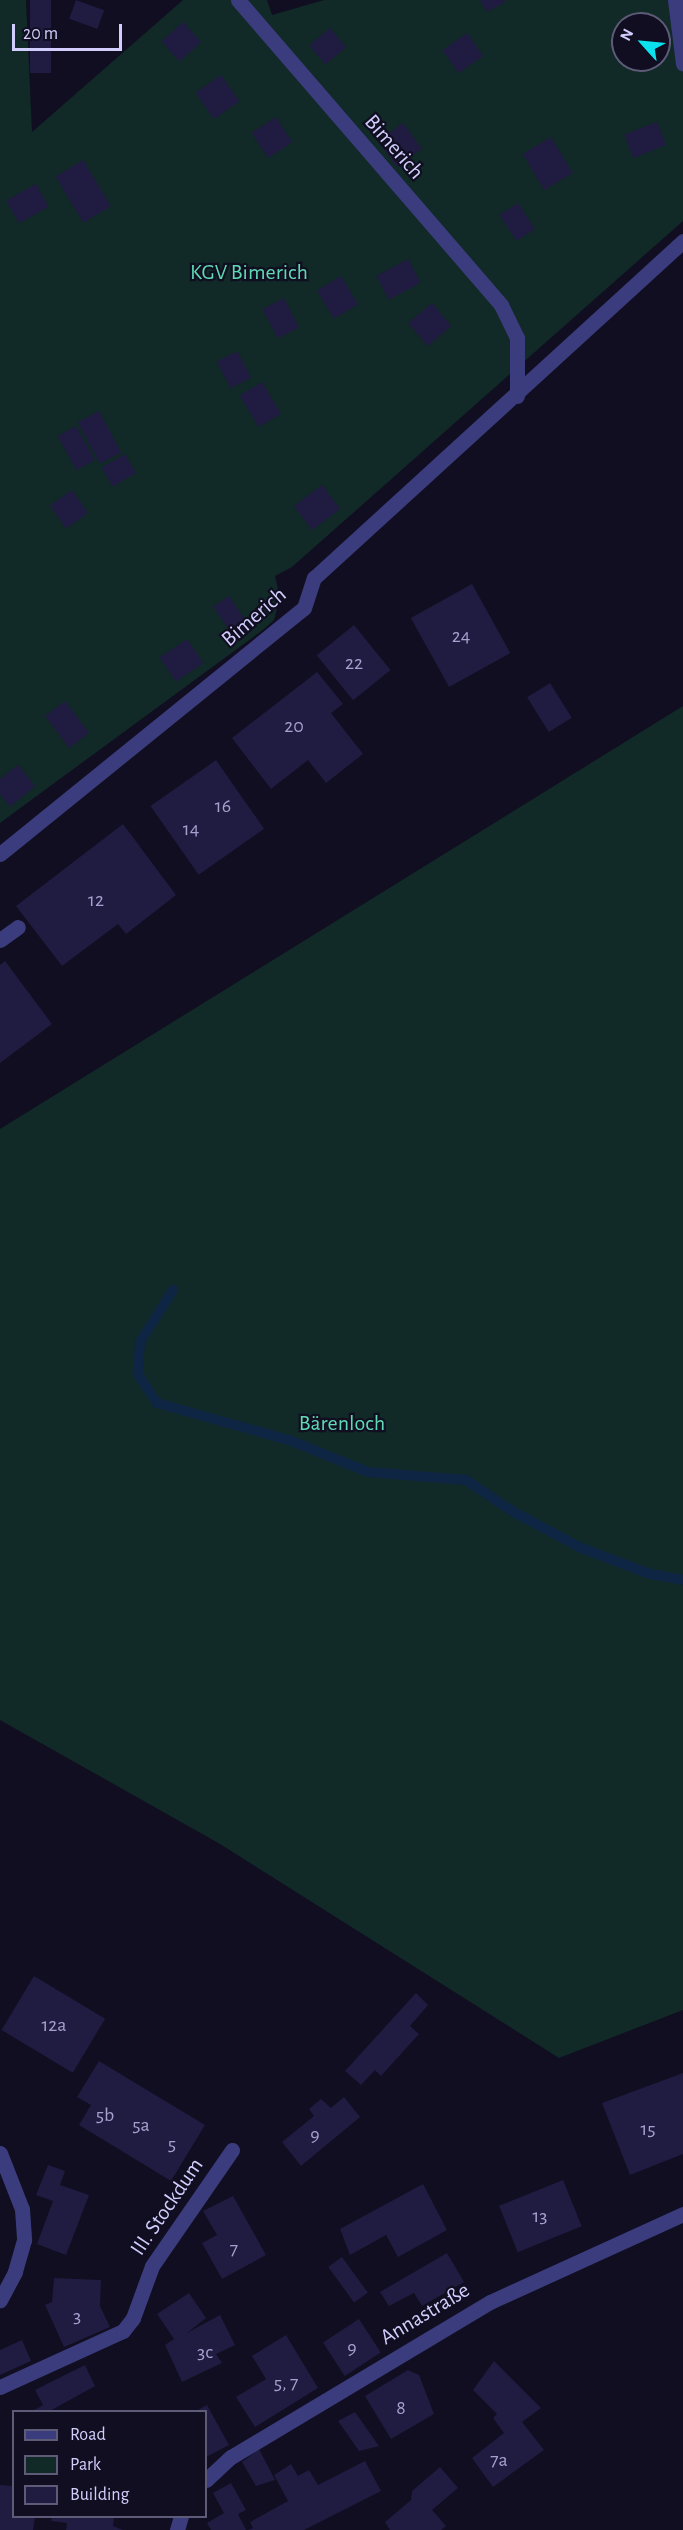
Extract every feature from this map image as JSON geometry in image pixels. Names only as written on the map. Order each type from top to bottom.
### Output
[{"type":"street","name":"Bimerich","points":[[238,0],[501,306],[517,338],[517,396]]},
{"type":"street","points":[[675,0],[683,63]]},
{"type":"street","name":"Bimerich","points":[[0,854],[304,608],[314,578],[517,396],[683,240]]},
{"type":"street","points":[[0,940],[18,927]]},
{"type":"street","name":"III. Stockdum","points":[[0,2386],[123,2331],[133,2318],[152,2266],[232,2150]]},
{"type":"street","points":[[0,2152],[22,2209],[24,2240],[15,2272],[0,2300]]},
{"type":"street","name":"Annastraße","points":[[207,2479],[231,2457],[490,2302],[683,2214]]},
{"type":"green space","name":"KGV Bimerich","points":[[0,0],[26,0],[32,132],[183,0],[267,0],[272,15],[324,0],[683,0],[683,221],[292,567],[275,576],[280,598],[274,620],[0,823]]},
{"type":"green space","name":"Bärenloch","points":[[683,706],[683,2010],[559,2058],[220,1844],[0,1720],[0,1129]]},
{"type":"building","points":[[30,0],[51,0],[51,73],[30,73]]},
{"type":"building","points":[[76,0],[104,10],[97,29],[69,19]]},
{"type":"building","points":[[480,0],[504,0],[505,2],[487,12]]},
{"type":"building","points":[[183,22],[201,42],[180,61],[161,41]]},
{"type":"building","points":[[330,28],[346,47],[325,65],[309,45]]},
{"type":"building","points":[[467,33],[483,56],[458,73],[442,50]]},
{"type":"building","points":[[221,75],[239,101],[214,119],[196,93]]},
{"type":"building","points":[[276,117],[292,142],[268,158],[252,133]]},
{"type":"building","points":[[657,122],[666,145],[633,158],[624,135]]},
{"type":"building","points":[[403,123],[422,149],[397,167],[378,141]]},
{"type":"building","points":[[551,137],[573,173],[544,190],[523,154]]},
{"type":"building","points":[[83,160],[111,206],[83,223],[56,176]]},
{"type":"building","points":[[36,184],[49,207],[19,223],[6,200]]},
{"type":"building","points":[[518,203],[535,229],[516,241],[500,215]]},
{"type":"building","points":[[408,259],[421,283],[389,300],[376,276]]},
{"type":"building","points":[[341,276],[358,304],[334,319],[317,290]]},
{"type":"building","points":[[284,298],[299,327],[278,338],[263,309]]},
{"type":"building","points":[[432,303],[451,326],[428,346],[408,323]]},
{"type":"building","points":[[237,351],[251,377],[231,388],[217,362]]},
{"type":"building","points":[[262,382],[281,414],[259,427],[240,395]]},
{"type":"building","points":[[99,411],[121,452],[100,464],[78,422]]},
{"type":"building","points":[[76,426],[95,460],[77,470],[58,436]]},
{"type":"building","points":[[125,454],[136,473],[113,487],[102,467]]},
{"type":"building","points":[[322,485],[340,509],[312,530],[294,506]]},
{"type":"building","points":[[72,490],[88,513],[66,528],[50,505]]},
{"type":"building","points":[[472,584],[510,653],[449,687],[411,618]]},
{"type":"building","points":[[229,596],[249,626],[233,636],[213,607]]},
{"type":"building","points":[[354,625],[391,670],[353,700],[317,655]]},
{"type":"building","points":[[187,639],[203,663],[176,681],[160,657]]},
{"type":"building","points":[[317,672],[343,704],[331,713],[363,754],[326,783],[308,760],[271,789],[232,738]]},
{"type":"building","points":[[550,683],[572,718],[549,732],[527,697]]},
{"type":"building","points":[[65,701],[89,733],[69,748],[45,716]]},
{"type":"building","points":[[216,760],[264,829],[199,875],[150,806]]},
{"type":"building","points":[[18,765],[35,786],[10,807],[0,794],[0,779]]},
{"type":"building","points":[[123,824],[176,895],[126,934],[118,924],[62,966],[16,906]]},
{"type":"building","points":[[5,961],[52,1024],[0,1063],[0,965]]},
{"type":"building","points":[[34,1976],[105,2019],[73,2073],[2,2030]]},
{"type":"building","points":[[416,1993],[428,2005],[410,2026],[419,2034],[381,2076],[375,2070],[361,2085],[345,2071]]},
{"type":"building","points":[[99,2061],[205,2125],[171,2181],[79,2125],[91,2105],[77,2097]]},
{"type":"building","points":[[683,2073],[683,2154],[630,2175],[602,2103]]},
{"type":"building","points":[[344,2097],[360,2117],[301,2166],[282,2142],[314,2116],[309,2109],[321,2099],[331,2108]]},
{"type":"building","points":[[48,2165],[65,2171],[60,2185],[89,2195],[66,2255],[37,2244],[53,2201],[36,2195]]},
{"type":"building","points":[[563,2180],[582,2226],[518,2252],[499,2206]]},
{"type":"building","points":[[423,2184],[447,2230],[398,2257],[386,2235],[350,2255],[340,2229]]},
{"type":"building","points":[[233,2196],[266,2255],[222,2279],[202,2243],[217,2235],[203,2211]]},
{"type":"building","points":[[447,2253],[464,2282],[422,2306],[414,2293],[389,2306],[380,2292]]},
{"type":"building","points":[[342,2257],[368,2293],[354,2303],[328,2267]]},
{"type":"building","points":[[54,2278],[101,2280],[100,2306],[110,2327],[64,2347],[45,2305],[52,2302]]},
{"type":"building","points":[[189,2293],[206,2318],[187,2333],[220,2315],[235,2345],[216,2354],[222,2363],[182,2382],[165,2345],[174,2339],[157,2314]]},
{"type":"building","points":[[359,2319],[381,2353],[345,2376],[323,2342]]},
{"type":"building","points":[[286,2335],[318,2388],[255,2427],[236,2397],[266,2379],[252,2356]]},
{"type":"building","points":[[22,2340],[31,2361],[0,2375],[0,2350]]},
{"type":"building","points":[[494,2361],[541,2408],[522,2422],[544,2450],[493,2487],[472,2458],[504,2433],[493,2418],[497,2414],[473,2390]]},
{"type":"building","points":[[85,2365],[95,2386],[52,2410],[34,2410],[43,2405],[35,2390]]},
{"type":"building","points":[[408,2370],[419,2375],[434,2414],[391,2439],[365,2396]]},
{"type":"building","points":[[207,2405],[229,2445],[207,2456],[207,2410],[198,2410]]},
{"type":"building","points":[[355,2412],[379,2446],[359,2451],[338,2421]]},
{"type":"building","points":[[259,2449],[275,2480],[256,2486],[242,2462]]},
{"type":"building","points":[[365,2461],[381,2491],[304,2530],[248,2530],[253,2528],[250,2522],[288,2501],[274,2475],[291,2464],[298,2476],[309,2470],[318,2485]]},
{"type":"building","points":[[440,2467],[458,2488],[432,2510],[446,2526],[441,2530],[390,2530],[385,2522],[411,2500],[412,2491]]},
{"type":"building","points":[[231,2483],[246,2510],[238,2514],[246,2530],[211,2530],[207,2523],[224,2513],[213,2493]]},
{"type":"building","points":[[0,2485],[12,2486],[12,2518],[35,2518],[33,2530],[0,2530]]},
{"type":"building","points":[[52,2518],[114,2518],[113,2526],[123,2530],[66,2530],[67,2523],[51,2521]]},
{"type":"waterway","points":[[173,1290],[140,1342],[138,1374],[157,1403],[289,1440],[368,1472],[466,1480],[512,1511],[579,1547],[650,1574],[683,1580]]}]
